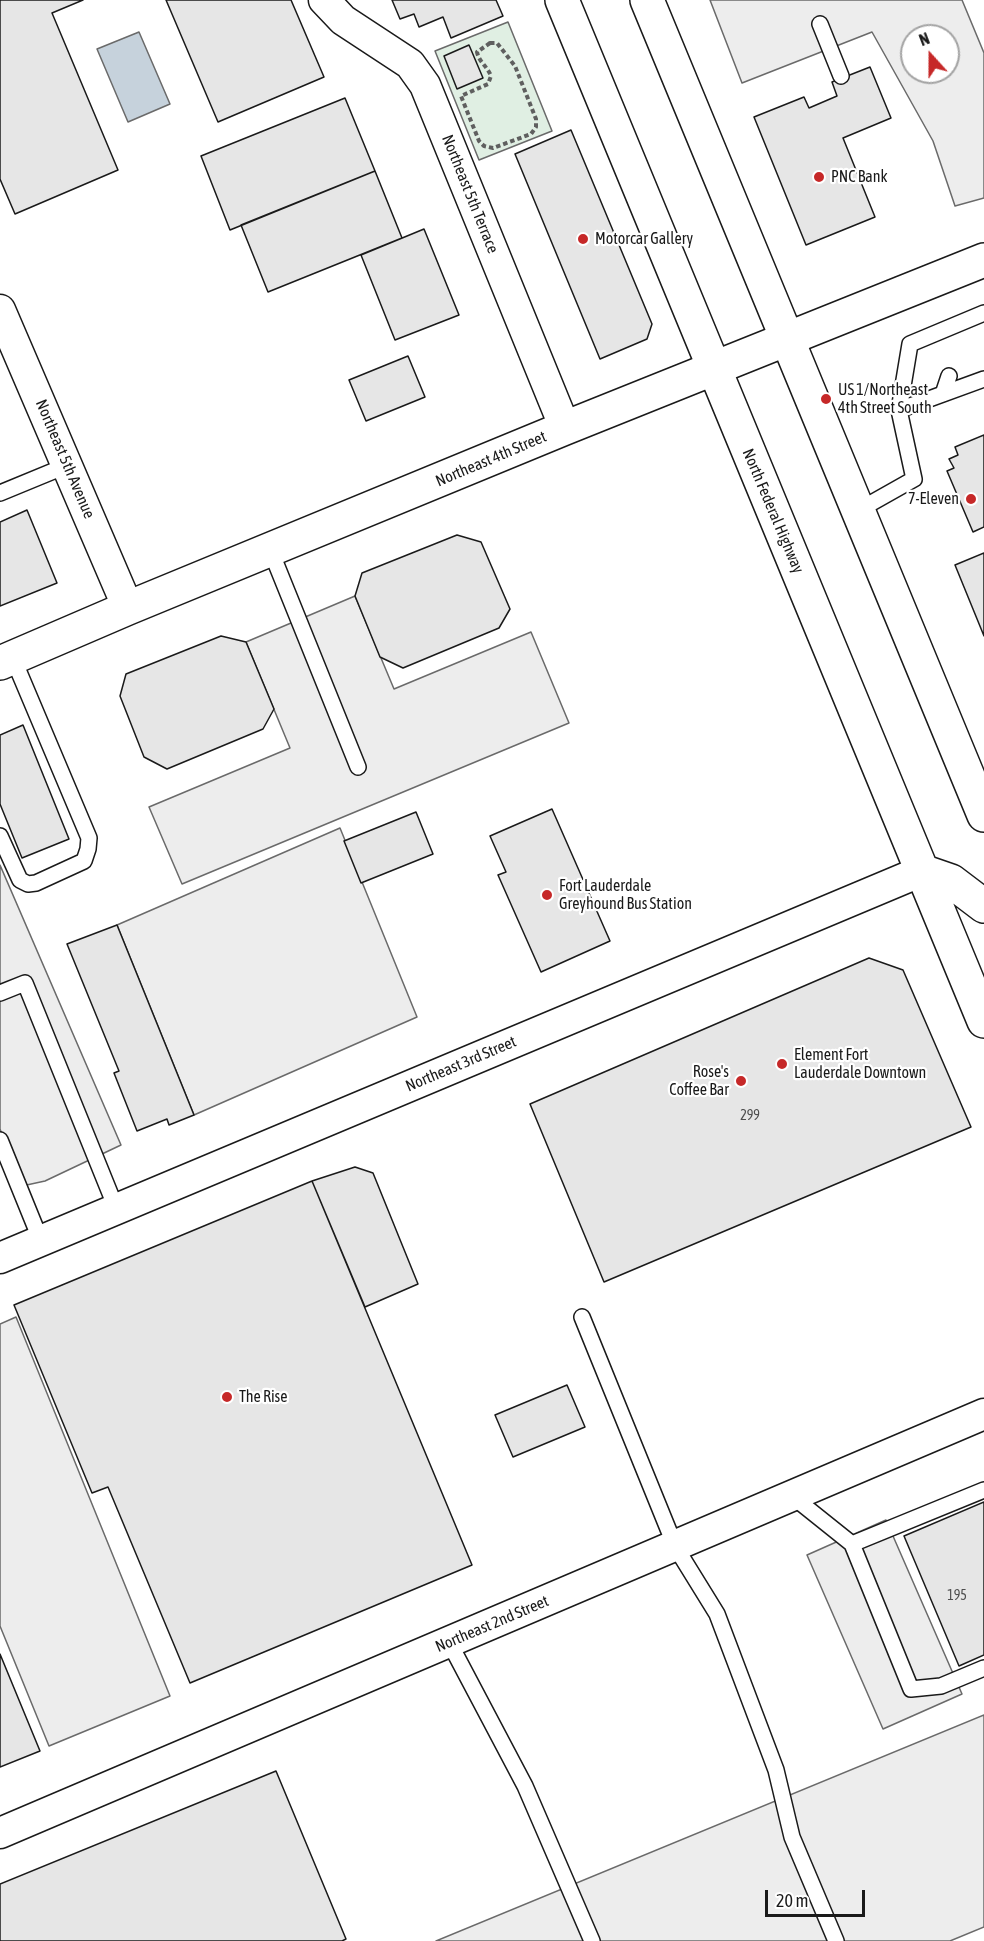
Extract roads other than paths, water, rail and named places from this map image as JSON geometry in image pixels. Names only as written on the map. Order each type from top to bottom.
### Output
[{"type":"main road","name":"North Federal Highway","points":[[562,0],[984,1021]]},
{"type":"main road","points":[[647,0],[984,815]]},
{"type":"main road","name":"Northeast 4th Street","points":[[7,661],[270,549],[984,260]]},
{"type":"main road","points":[[922,871],[951,881],[984,906]]},
{"type":"street","name":"Northeast 5th Terrace","points":[[324,0],[343,20],[410,64],[425,85],[565,428]]},
{"type":"street","name":"Northeast 5th Avenue","points":[[0,310],[128,608]]},
{"type":"street","name":"Northeast 3rd Street","points":[[0,1258],[922,871]]},
{"type":"street","name":"Northeast 2nd Street","points":[[0,1833],[984,1414]]},
{"type":"lane","points":[[820,24],[841,76]]},
{"type":"lane","points":[[859,510],[914,479],[899,410],[910,344],[961,328],[984,313]]},
{"type":"lane","points":[[943,394],[949,376]]},
{"type":"lane","points":[[899,410],[984,379]]},
{"type":"lane","points":[[0,494],[68,465]]},
{"type":"lane","points":[[270,549],[358,767]]},
{"type":"lane","points":[[0,836],[20,880],[28,884],[36,884],[84,861],[89,838],[7,661]]},
{"type":"lane","points":[[0,993],[25,982],[116,1208]]},
{"type":"lane","points":[[0,1140],[41,1241]]},
{"type":"lane","points":[[582,1317],[675,1546],[717,1614],[776,1770],[792,1837],[836,1941]]},
{"type":"lane","points":[[852,1544],[984,1490]]},
{"type":"lane","points":[[792,1496],[852,1544],[911,1689],[941,1686],[984,1668]]},
{"type":"lane","points":[[449,1642],[525,1786],[592,1941]]},
{"type":"place","name":"PNC Bank","points":[[819,177]]},
{"type":"place","name":"Motorcar Gallery","points":[[583,239]]},
{"type":"place","name":"US 1/Northeast 4th Street South","points":[[826,399]]},
{"type":"place","name":"7-Eleven","points":[[971,499]]},
{"type":"place","name":"Fort Lauderdale Greyhound Bus Station","points":[[547,895]]},
{"type":"place","name":"Element Fort Lauderdale Downtown","points":[[782,1064]]},
{"type":"place","name":"Rose's Coffee Bar","points":[[741,1081]]},
{"type":"place","name":"The Rise","points":[[227,1397]]}]
